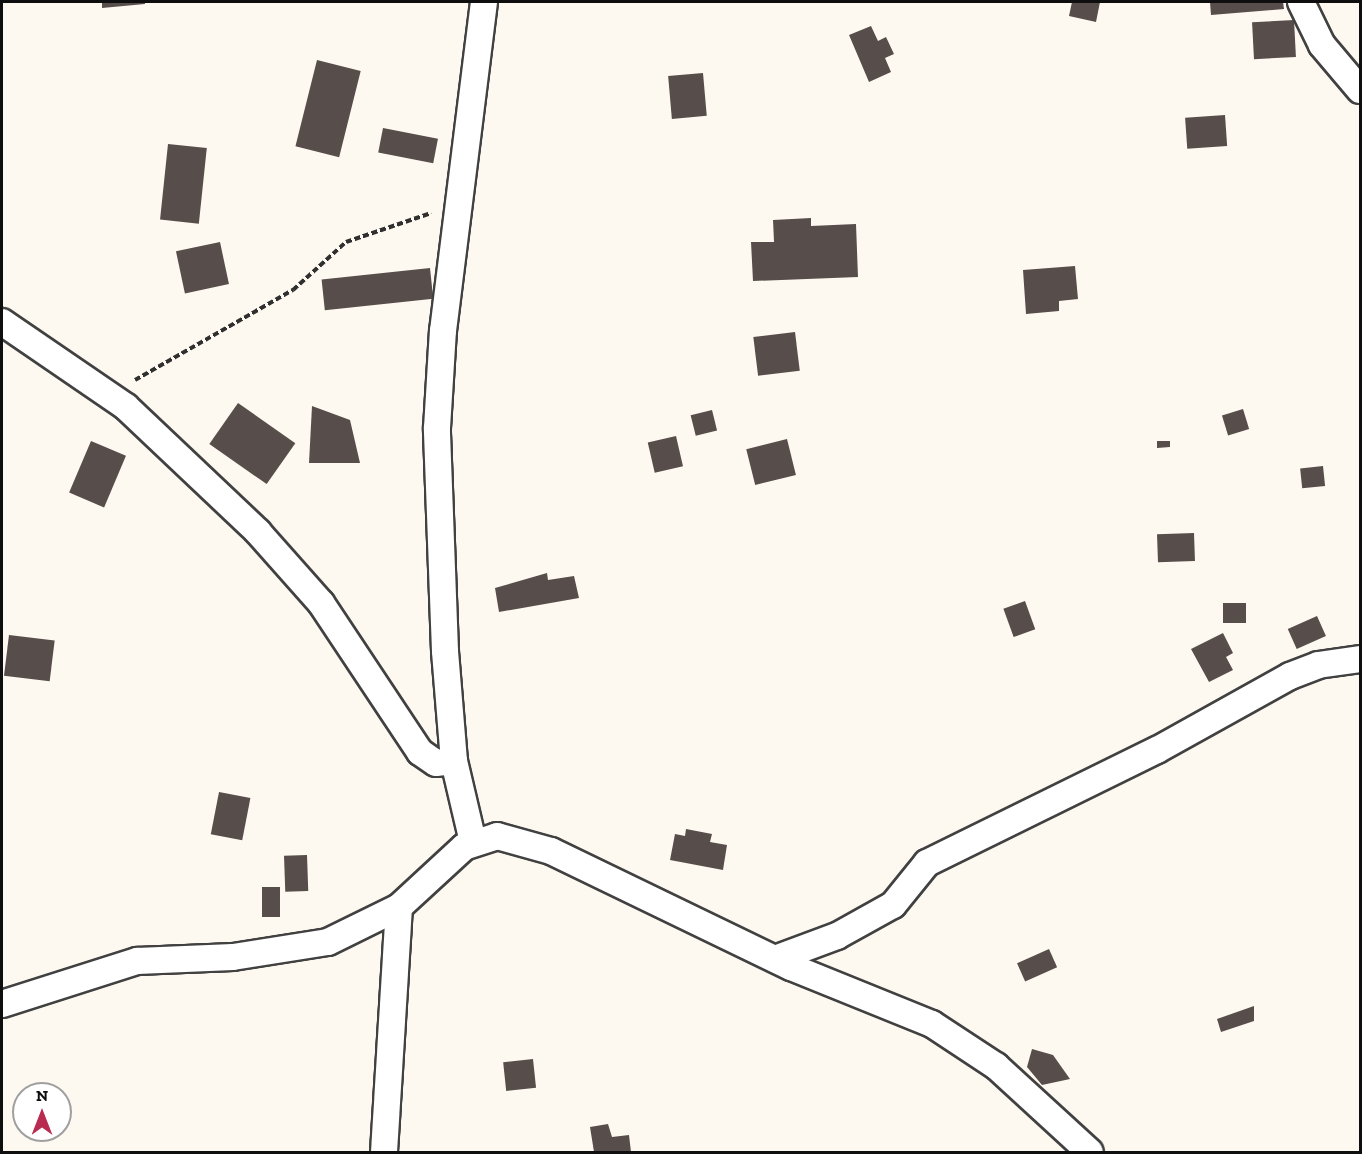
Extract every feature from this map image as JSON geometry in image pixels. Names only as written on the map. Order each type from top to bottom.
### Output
[{"type":"street","points":[[473,842],[454,761],[438,552],[437,428],[458,203],[484,2]]},
{"type":"street","points":[[1302,2],[1322,45],[1360,90]]},
{"type":"street","points":[[2,322],[108,394],[150,428],[291,567],[352,645],[420,752],[436,763],[454,761]]},
{"type":"street","points":[[775,959],[837,936],[893,905],[913,873],[927,863],[1157,750],[1290,676],[1318,665],[1360,659]]},
{"type":"street","points":[[2,1004],[137,961],[233,957],[328,942],[399,907],[473,842],[497,836],[551,851],[775,959],[965,1041],[1090,1152]]},
{"type":"street","points":[[384,1152],[399,907]]},
{"type":"path","points":[[108,394],[274,302],[346,242],[458,203]]},
{"type":"building","points":[[102,2],[145,2],[145,4],[102,8]]},
{"type":"building","points":[[1072,2],[1100,2],[1096,22],[1069,16]]},
{"type":"building","points":[[1210,2],[1283,2],[1284,9],[1211,15]]},
{"type":"building","points":[[1294,20],[1296,57],[1254,59],[1252,22]]},
{"type":"building","points":[[871,26],[878,41],[886,37],[894,54],[885,58],[891,72],[869,82],[849,35]]},
{"type":"building","points":[[317,60],[361,71],[339,157],[295,146]]},
{"type":"building","points":[[703,73],[707,116],[672,119],[668,76]]},
{"type":"building","points":[[1225,115],[1227,146],[1187,149],[1185,118]]},
{"type":"building","points":[[383,128],[438,139],[433,163],[378,153]]},
{"type":"building","points":[[168,144],[207,148],[199,224],[160,220]]},
{"type":"building","points":[[811,218],[811,226],[856,224],[858,277],[753,281],[751,242],[774,242],[773,220]]},
{"type":"building","points":[[220,242],[229,284],[185,293],[176,251]]},
{"type":"building","points":[[1075,266],[1078,299],[1059,301],[1059,311],[1026,314],[1023,270]]},
{"type":"building","points":[[430,268],[433,299],[325,310],[322,279]]},
{"type":"building","points":[[795,332],[800,371],[758,376],[753,337]]},
{"type":"building","points":[[238,403],[295,443],[267,484],[209,444]]},
{"type":"building","points":[[312,406],[350,420],[360,463],[309,463]]},
{"type":"building","points":[[1243,409],[1249,429],[1228,436],[1222,415]]},
{"type":"building","points":[[712,410],[717,430],[696,436],[691,415]]},
{"type":"building","points":[[676,436],[683,466],[655,473],[648,443]]},
{"type":"building","points":[[787,439],[796,475],[755,485],[746,449]]},
{"type":"building","points":[[91,441],[126,456],[104,507],[69,493]]},
{"type":"building","points":[[1157,441],[1170,441],[1170,447],[1157,448]]},
{"type":"building","points":[[1323,466],[1325,486],[1302,488],[1300,468]]},
{"type":"building","points":[[1194,533],[1195,561],[1158,562],[1157,534]]},
{"type":"building","points":[[547,573],[548,580],[574,576],[579,598],[499,612],[495,588]]},
{"type":"building","points":[[1025,601],[1035,629],[1014,637],[1003,609]]},
{"type":"building","points":[[1223,603],[1246,603],[1246,623],[1223,623]]},
{"type":"building","points":[[1317,616],[1326,636],[1297,649],[1288,629]]},
{"type":"building","points":[[1223,633],[1233,653],[1226,657],[1233,670],[1209,682],[1191,649]]},
{"type":"building","points":[[9,635],[55,641],[50,681],[4,676]]},
{"type":"building","points":[[219,792],[250,798],[242,840],[211,834]]},
{"type":"building","points":[[686,829],[712,834],[710,842],[727,845],[723,870],[670,860],[675,834],[685,836]]},
{"type":"building","points":[[307,855],[308,891],[285,892],[284,856]]},
{"type":"building","points":[[262,887],[280,887],[280,917],[262,917]]},
{"type":"building","points":[[1049,949],[1057,967],[1025,982],[1017,963]]},
{"type":"building","points":[[1254,1006],[1254,1021],[1221,1032],[1217,1019]]},
{"type":"building","points":[[1032,1049],[1053,1055],[1070,1079],[1042,1085],[1027,1067]]},
{"type":"building","points":[[533,1059],[536,1088],[506,1091],[503,1062]]},
{"type":"building","points":[[608,1124],[612,1137],[629,1135],[631,1152],[594,1152],[590,1127]]}]
